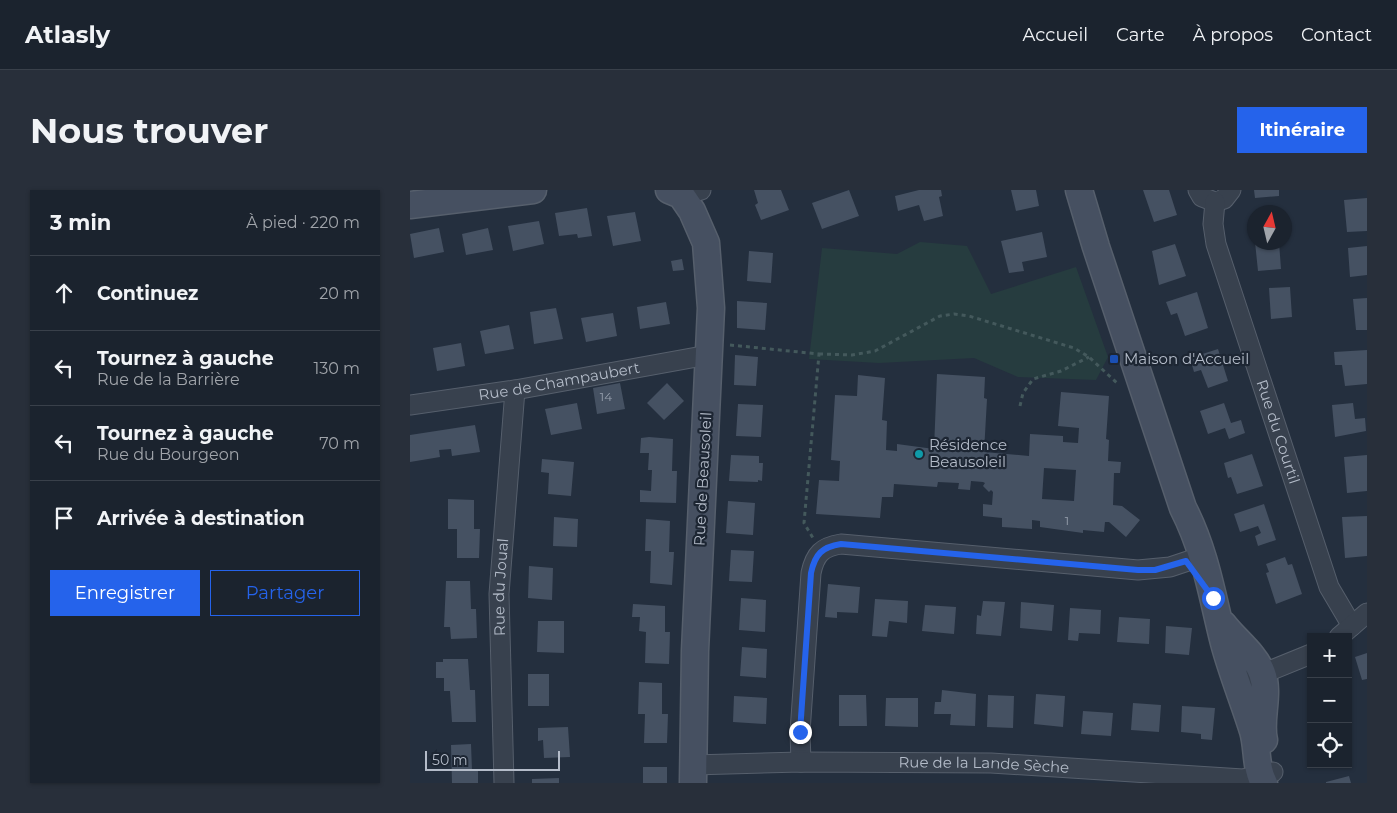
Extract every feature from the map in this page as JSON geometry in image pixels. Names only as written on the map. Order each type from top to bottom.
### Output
[{"type":"main road","points":[[410,205],[533,190]]},
{"type":"main road","points":[[1080,190],[1096,247],[1184,508],[1183,541],[1194,559],[1216,608],[1225,646],[1268,778]]},
{"type":"main road","name":"Rue de Beausoleil","points":[[683,192],[706,243],[711,308],[695,651],[693,774]]},
{"type":"main road","points":[[1216,608],[1262,673],[1264,685],[1262,729],[1268,778]]},
{"type":"street","points":[[1198,190],[1202,197],[1215,202],[1224,199],[1231,190]]},
{"type":"street","name":"Rue du Courtil","points":[[1215,202],[1214,234],[1219,252],[1345,631],[1367,613]]},
{"type":"street","name":"Rue de Champaubert","points":[[410,406],[514,390],[709,350]]},
{"type":"street","name":"Rue du Joual","points":[[504,783],[499,594],[514,390]]},
{"type":"street","points":[[802,762],[800,732],[811,573],[813,562],[820,551],[828,546],[841,544],[1138,570],[1155,570],[1194,559]]},
{"type":"street","points":[[1237,683],[1307,656]]},
{"type":"street","name":"Rue de la Lande Sèche","points":[[693,774],[802,762],[991,763],[1220,778],[1268,778]]},
{"type":"path","points":[[709,350],[852,355],[875,351],[940,316],[954,314],[969,316],[1074,348],[1106,371],[1130,397],[1145,393]]},
{"type":"path","points":[[819,354],[804,523],[820,551]]},
{"type":"path","points":[[1020,406],[1023,393],[1033,379],[1061,371],[1089,357]]},
{"type":"green space","points":[[920,242],[967,246],[991,294],[1076,267],[1108,357],[1096,380],[1018,377],[974,358],[879,363],[809,359],[822,248],[897,254]]},
{"type":"building","points":[[754,190],[781,190],[789,210],[761,220],[755,205],[758,203]]},
{"type":"building","points":[[849,190],[859,216],[822,229],[812,203]]},
{"type":"building","points":[[919,190],[941,190],[942,196],[939,197],[943,216],[924,221],[919,205],[898,211],[895,196]]},
{"type":"building","points":[[1011,190],[1036,190],[1039,206],[1016,211]]},
{"type":"building","points":[[1143,190],[1169,190],[1177,215],[1154,222]]},
{"type":"building","points":[[1254,190],[1279,190],[1279,196],[1255,198]]},
{"type":"building","points":[[1367,198],[1367,231],[1347,232],[1344,200]]},
{"type":"building","points":[[587,208],[592,236],[578,238],[577,234],[559,236],[555,213]]},
{"type":"building","points":[[635,212],[641,241],[613,246],[607,216]]},
{"type":"building","points":[[539,221],[544,244],[513,251],[508,226]]},
{"type":"building","points":[[439,228],[444,252],[414,258],[410,234]]},
{"type":"building","points":[[488,228],[493,250],[466,255],[462,234]]},
{"type":"building","points":[[1042,232],[1047,257],[1022,262],[1024,271],[1009,273],[1001,241]]},
{"type":"building","points":[[1175,244],[1186,276],[1159,285],[1152,251]]},
{"type":"building","points":[[1367,246],[1367,275],[1350,277],[1348,248]]},
{"type":"building","points":[[1256,250],[1280,250],[1281,269],[1258,271]]},
{"type":"building","points":[[749,251],[773,253],[771,283],[747,281]]},
{"type":"building","points":[[682,259],[684,270],[673,271],[671,261]]},
{"type":"building","points":[[1290,287],[1292,317],[1271,319],[1269,288]]},
{"type":"building","points":[[1197,292],[1208,328],[1185,336],[1177,313],[1171,315],[1166,302]]},
{"type":"building","points":[[1367,298],[1367,330],[1356,330],[1353,299]]},
{"type":"building","points":[[737,301],[767,303],[765,330],[737,328]]},
{"type":"building","points":[[666,302],[670,324],[640,329],[637,307]]},
{"type":"building","points":[[556,308],[563,339],[534,344],[530,312]]},
{"type":"building","points":[[613,313],[617,336],[586,342],[581,318]]},
{"type":"building","points":[[509,325],[514,349],[485,354],[480,331]]},
{"type":"building","points":[[461,343],[465,366],[437,371],[433,348]]},
{"type":"building","points":[[1218,349],[1228,381],[1208,388],[1201,370],[1194,372],[1190,358]]},
{"type":"building","points":[[1367,350],[1367,384],[1345,386],[1342,365],[1335,365],[1334,352]]},
{"type":"building","points":[[735,355],[758,357],[756,386],[734,385]]},
{"type":"building","name":"Résidence Beausoleil","points":[[937,374],[985,377],[984,398],[987,399],[984,452],[1029,456],[1030,434],[1063,436],[1063,442],[1078,443],[1079,428],[1058,426],[1061,392],[1109,396],[1106,439],[1109,440],[1108,461],[1121,462],[1120,473],[1114,473],[1113,505],[1122,506],[1140,520],[1126,537],[1109,522],[1105,522],[1104,532],[1083,530],[1083,533],[1040,527],[1040,521],[1032,520],[1032,529],[1002,527],[1002,518],[983,516],[983,504],[992,505],[993,492],[991,490],[989,492],[983,486],[985,483],[983,482],[971,481],[970,490],[958,489],[959,483],[938,482],[937,487],[894,484],[893,497],[882,497],[880,518],[816,514],[819,480],[839,481],[840,461],[831,460],[835,395],[857,396],[858,375],[885,378],[882,420],[887,421],[886,450],[897,451],[897,444],[934,449]],"holes":[[[1044,468],[1076,470],[1074,501],[1042,499]]]},
{"type":"building","points":[[620,383],[625,409],[597,414],[593,388]]},
{"type":"building","points":[[667,383],[684,401],[664,420],[647,403]]},
{"type":"building","points":[[577,403],[582,429],[551,435],[545,409]]},
{"type":"building","points":[[1224,403],[1231,423],[1241,420],[1245,433],[1229,439],[1225,428],[1208,434],[1200,411]]},
{"type":"building","points":[[1353,403],[1355,419],[1365,418],[1366,431],[1335,437],[1332,405]]},
{"type":"building","points":[[738,404],[763,405],[761,437],[736,436]]},
{"type":"building","points":[[475,425],[480,452],[452,456],[451,449],[439,450],[440,457],[410,462],[410,435]]},
{"type":"building","points":[[641,438],[673,439],[672,471],[677,471],[676,503],[640,502],[640,490],[651,491],[652,470],[648,470],[649,453],[640,453]]},
{"type":"building","points":[[1252,454],[1263,486],[1237,494],[1231,477],[1228,478],[1224,463]]},
{"type":"building","points":[[731,455],[759,456],[759,463],[763,463],[762,481],[729,481]]},
{"type":"building","points":[[1367,455],[1367,491],[1347,493],[1344,457]]},
{"type":"building","points":[[542,459],[574,462],[571,496],[548,494],[549,473],[541,472]]},
{"type":"building","points":[[448,499],[474,500],[474,529],[480,529],[479,558],[457,558],[457,529],[448,529]]},
{"type":"building","points":[[728,501],[755,503],[753,535],[726,533]]},
{"type":"building","points":[[1264,504],[1276,540],[1258,546],[1255,536],[1261,533],[1258,526],[1240,532],[1234,514]]},
{"type":"building","points":[[1367,516],[1367,556],[1345,558],[1342,517]]},
{"type":"building","points":[[554,517],[578,519],[577,547],[553,546]]},
{"type":"building","points":[[646,519],[670,521],[669,552],[674,552],[672,585],[650,583],[651,551],[645,551]]},
{"type":"building","points":[[731,550],[754,551],[752,582],[729,581]]},
{"type":"building","points":[[1285,557],[1288,565],[1292,564],[1302,594],[1276,604],[1266,573],[1269,572],[1266,564]]},
{"type":"building","points":[[529,566],[553,568],[552,600],[528,598]]},
{"type":"building","points":[[446,581],[470,581],[471,609],[476,609],[477,638],[451,639],[450,627],[444,627]]},
{"type":"building","points":[[828,584],[860,587],[858,613],[837,612],[837,618],[825,617]]},
{"type":"building","points":[[741,598],[766,600],[765,632],[739,630]]},
{"type":"building","points":[[875,599],[908,601],[907,623],[889,621],[887,637],[872,636]]},
{"type":"building","points":[[983,601],[1005,602],[1001,636],[976,634],[977,615],[981,616]]},
{"type":"building","points":[[1021,602],[1054,605],[1052,631],[1020,628]]},
{"type":"building","points":[[633,604],[665,606],[665,632],[670,632],[669,664],[645,663],[646,632],[639,631],[640,617],[632,617]]},
{"type":"building","points":[[925,605],[956,607],[954,634],[922,631]]},
{"type":"building","points":[[1070,608],[1101,610],[1100,634],[1079,633],[1078,641],[1068,640]]},
{"type":"building","points":[[1119,617],[1150,619],[1149,644],[1117,642]]},
{"type":"building","points":[[538,621],[564,621],[564,653],[537,652]]},
{"type":"building","points":[[1166,626],[1192,628],[1189,655],[1165,653]]},
{"type":"building","points":[[742,647],[767,649],[766,678],[740,676]]},
{"type":"building","points":[[1367,653],[1367,679],[1362,680],[1355,657]]},
{"type":"building","points":[[443,659],[468,659],[470,690],[475,690],[476,722],[452,722],[450,691],[444,691],[444,678],[436,678],[436,662],[443,662]]},
{"type":"building","points":[[528,674],[549,674],[549,706],[528,706]]},
{"type":"building","points":[[639,682],[662,683],[662,714],[668,714],[667,743],[644,743],[645,714],[638,714]]},
{"type":"building","points":[[942,690],[976,694],[975,726],[950,725],[951,714],[934,714],[935,702],[941,702]]},
{"type":"building","points":[[1036,694],[1065,696],[1063,727],[1034,724]]},
{"type":"building","points":[[839,695],[866,695],[867,726],[839,726]]},
{"type":"building","points":[[988,695],[1014,696],[1013,728],[987,727]]},
{"type":"building","points":[[734,696],[767,698],[766,724],[733,722]]},
{"type":"building","points":[[886,698],[918,698],[918,727],[885,726]]},
{"type":"building","points":[[1133,703],[1161,705],[1159,732],[1131,730]]},
{"type":"building","points":[[1182,706],[1215,708],[1212,740],[1201,739],[1201,734],[1181,732]]},
{"type":"building","points":[[1083,711],[1113,713],[1111,736],[1081,734]]},
{"type":"building","points":[[568,727],[570,757],[544,758],[543,740],[538,741],[538,728]]},
{"type":"building","points":[[471,744],[472,770],[478,770],[478,783],[452,783],[451,745]]},
{"type":"building","points":[[643,767],[667,767],[667,783],[643,783]]},
{"type":"building","points":[[1349,776],[1351,783],[1326,783],[1326,782]]},
{"type":"building","points":[[559,778],[559,783],[532,783],[532,779]]},
{"type":"place","name":"Maison d'Accueil","points":[[1114,359]]},
{"type":"place","name":"Résidence Beausoleil","points":[[919,454]]},
{"type":"route","points":[[800,732],[811,573],[813,562],[820,551],[828,546],[841,544],[1138,570],[1155,570],[1186,561],[1213,598]]}]
